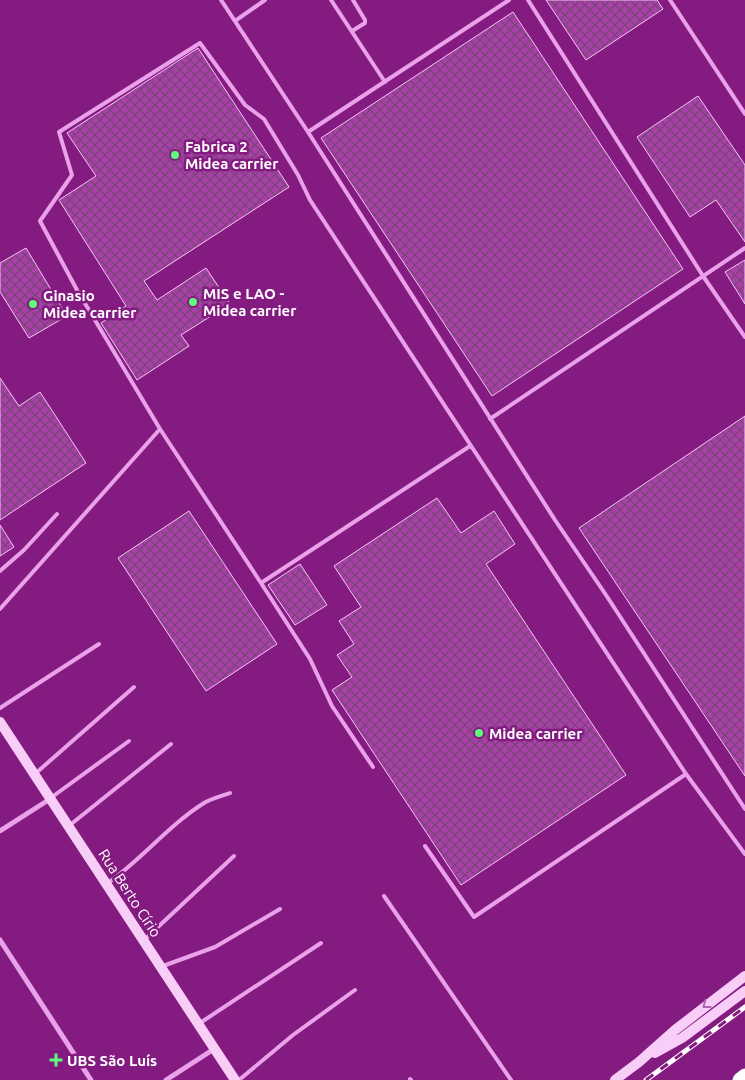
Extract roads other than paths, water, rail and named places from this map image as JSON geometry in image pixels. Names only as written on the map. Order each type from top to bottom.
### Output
[{"type":"highway","points":[[740,1080],[745,1076]]},
{"type":"street","name":"Rua Berto Círio","points":[[0,722],[235,1080]]},
{"type":"street","points":[[0,831],[50,799]]},
{"type":"street","points":[[0,940],[91,1080]]},
{"type":"street","points":[[615,1080],[639,1062],[675,1030],[745,976]]},
{"type":"street","points":[[639,1062],[682,1038],[745,991]]},
{"type":"street","points":[[166,1080],[214,1049]]},
{"type":"lane","points":[[221,0],[308,132],[490,419],[745,809]]},
{"type":"lane","points":[[235,21],[265,0]]},
{"type":"lane","points":[[331,0],[385,82]]},
{"type":"lane","points":[[352,32],[364,23],[365,20],[353,0]]},
{"type":"lane","points":[[308,132],[510,0]]},
{"type":"lane","points":[[528,0],[703,276],[745,337]]},
{"type":"lane","points":[[670,0],[745,114]]},
{"type":"lane","points":[[373,767],[332,706],[310,659],[160,429],[77,290],[40,221],[72,175],[59,132],[200,43],[245,105],[264,119],[310,200],[470,446],[686,774],[745,854]]},
{"type":"lane","points":[[490,419],[745,248]]},
{"type":"lane","points":[[0,609],[160,429]]},
{"type":"lane","points":[[261,583],[470,446]]},
{"type":"lane","points":[[0,571],[24,550],[57,514]]},
{"type":"lane","points":[[0,708],[99,644]]},
{"type":"lane","points":[[34,774],[134,687]]},
{"type":"lane","points":[[50,799],[129,741]]},
{"type":"lane","points":[[68,826],[171,744]]},
{"type":"lane","points":[[426,846],[474,917],[686,774]]},
{"type":"lane","points":[[106,884],[124,872],[181,820],[200,806],[230,793]]},
{"type":"lane","points":[[144,941],[234,856]]},
{"type":"lane","points":[[384,896],[511,1080]]},
{"type":"lane","points":[[161,967],[215,947],[280,909]]},
{"type":"lane","points":[[198,1024],[321,943]]},
{"type":"lane","points":[[239,1080],[293,1035],[354,990]]},
{"type":"railway","points":[[646,1080],[745,1007]]},
{"type":"place","name":"Fabrica 2 Midea carrier","points":[[175,155]]},
{"type":"place","name":"MIS e LAO - Midea carrier","points":[[193,302]]},
{"type":"place","name":"Ginasio Midea carrier","points":[[33,304]]},
{"type":"place","name":"Midea carrier","points":[[479,733]]},
{"type":"place","name":"UBS São Luís","points":[[56,1060]]}]
